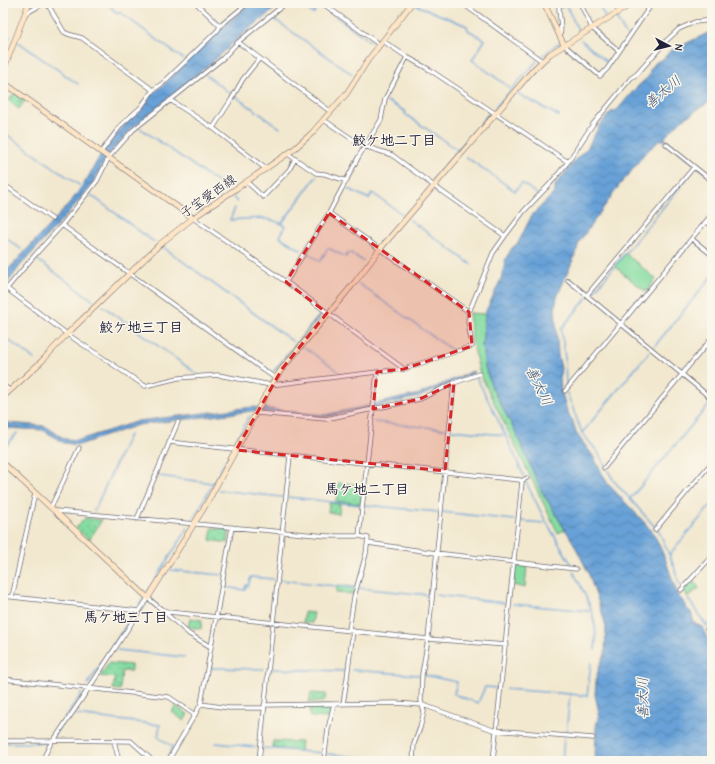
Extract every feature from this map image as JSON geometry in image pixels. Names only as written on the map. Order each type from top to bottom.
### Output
[{"type":"street","points":[[3,71],[29,3]]},
{"type":"street","points":[[25,14],[44,3]]},
{"type":"street","points":[[47,3],[64,32],[82,38],[153,90]]},
{"type":"street","points":[[196,3],[220,26]]},
{"type":"street","points":[[101,152],[122,124],[142,107],[153,90],[163,83],[218,30],[220,26],[248,3]]},
{"type":"street","points":[[3,293],[62,225],[97,181],[108,157],[133,130],[222,58],[238,42],[286,3]]},
{"type":"street","points":[[322,3],[381,43],[430,70],[568,162]]},
{"type":"street","name":"子宝愛西線","points":[[3,397],[42,361],[129,273],[160,244],[194,218],[288,154],[312,132],[347,93],[368,60],[412,3]]},
{"type":"street","points":[[462,3],[542,61]]},
{"type":"street","points":[[544,3],[564,45],[600,76],[607,69],[649,8],[646,3]]},
{"type":"street","points":[[559,3],[562,31],[560,36]]},
{"type":"street","points":[[580,3],[592,28],[619,51]]},
{"type":"street","points":[[616,3],[620,11]]},
{"type":"street","points":[[42,761],[53,740],[90,688],[195,524],[275,378],[294,353],[355,282],[380,249],[542,61],[564,45],[632,3]]},
{"type":"street","points":[[6,288],[68,334],[145,386],[178,378],[218,375],[272,385],[404,369],[472,346],[468,312],[493,253],[505,236],[524,211],[549,185],[568,162],[593,124],[631,78],[637,74],[666,41],[681,28],[695,22],[712,20]]},
{"type":"street","points":[[238,42],[331,112]]},
{"type":"street","points":[[286,282],[329,213],[381,120],[385,99],[406,57]]},
{"type":"street","points":[[213,128],[243,79],[260,60]]},
{"type":"street","points":[[3,82],[286,282],[404,369]]},
{"type":"street","points":[[170,100],[213,128],[266,169]]},
{"type":"street","points":[[324,120],[361,145],[392,155],[505,236]]},
{"type":"street","points":[[666,144],[712,181]]},
{"type":"street","points":[[288,154],[316,173],[347,180]]},
{"type":"street","points":[[247,182],[263,197],[289,170],[295,159]]},
{"type":"street","points":[[587,295],[694,167]]},
{"type":"street","points":[[708,178],[712,175]]},
{"type":"street","points":[[3,184],[52,220]]},
{"type":"street","points":[[329,213],[468,312]]},
{"type":"street","points":[[565,391],[712,214]]},
{"type":"street","points":[[706,222],[712,226]]},
{"type":"street","points":[[62,225],[275,378]]},
{"type":"street","points":[[692,239],[712,255]]},
{"type":"street","points":[[568,280],[712,399]]},
{"type":"street","points":[[604,468],[712,338]]},
{"type":"street","points":[[359,536],[377,372]]},
{"type":"street","points":[[256,413],[326,419],[420,399],[454,383],[479,374]]},
{"type":"street","points":[[413,761],[414,744],[422,723],[424,712],[422,701],[422,674],[428,639],[454,383]]},
{"type":"street","points":[[3,386],[10,390]]},
{"type":"street","points":[[137,519],[178,422]]},
{"type":"street","points":[[170,442],[290,456],[445,471],[521,481],[527,478]]},
{"type":"street","points":[[51,507],[79,448]]},
{"type":"street","points":[[258,761],[290,456]]},
{"type":"street","points":[[655,530],[712,462]]},
{"type":"street","points":[[3,463],[188,634],[211,647]]},
{"type":"street","points":[[493,761],[506,645],[521,481]]},
{"type":"street","points":[[12,597],[35,493]]},
{"type":"street","points":[[55,511],[327,536],[359,536],[368,538],[366,554],[354,597],[348,678],[343,704]]},
{"type":"street","points":[[168,761],[201,704],[232,527]]},
{"type":"street","points":[[368,543],[436,553],[576,569]]},
{"type":"street","points":[[681,590],[712,556]]},
{"type":"street","points":[[3,596],[139,611]]},
{"type":"street","points":[[161,609],[169,612],[428,639],[506,645]]},
{"type":"street","points":[[708,629],[712,624]]},
{"type":"street","points":[[3,679],[168,697],[195,715]]},
{"type":"street","points":[[201,704],[229,708],[395,703],[423,705],[496,730],[593,738]]},
{"type":"street","points":[[324,761],[328,729],[334,704]]},
{"type":"street","points":[[3,741],[131,741],[153,761]]},
{"type":"street","points":[[114,741],[119,761]]},
{"type":"highlighted area","points":[[329,213],[469,312],[472,346],[404,369],[377,372],[373,409],[420,399],[454,383],[445,471],[236,450],[282,369],[327,313],[286,282]]},
{"type":"green space","points":[[15,92],[25,100],[19,109],[9,101]]},
{"type":"green space","points":[[625,253],[656,279],[646,292],[614,266]]},
{"type":"green space","points":[[469,313],[485,314],[482,346],[485,367],[492,388],[514,429],[541,490],[565,530],[558,533],[480,374],[473,346]]},
{"type":"green space","points":[[338,483],[363,485],[361,504],[336,501]]},
{"type":"green space","points":[[329,503],[340,504],[339,514],[328,512]]},
{"type":"green space","points":[[85,518],[102,520],[89,540],[76,528]]},
{"type":"green space","points":[[212,528],[227,529],[229,532],[228,543],[210,540]]},
{"type":"green space","points":[[516,566],[527,566],[525,588],[513,585]]},
{"type":"green space","points":[[692,580],[699,588],[688,597],[683,589]]},
{"type":"green space","points":[[337,585],[355,587],[354,594],[336,593]]},
{"type":"green space","points":[[304,612],[314,613],[312,623],[303,623]]},
{"type":"green space","points":[[190,618],[202,620],[201,629],[188,627]]},
{"type":"green space","points":[[109,663],[131,665],[131,671],[122,671],[120,690],[113,689],[115,678],[100,676]]},
{"type":"green space","points":[[311,693],[326,694],[325,700],[323,702],[309,702]]},
{"type":"green space","points":[[331,705],[328,718],[310,717],[310,706]]},
{"type":"green space","points":[[176,706],[188,714],[184,721],[172,712]]},
{"type":"green space","points":[[273,741],[301,742],[300,751],[273,748]]},
{"type":"water","points":[[250,3],[282,3],[132,128],[107,156],[91,186],[20,266],[3,289],[3,275],[70,203],[87,179],[101,154],[126,123],[139,113],[146,105],[151,95]]},
{"type":"water","name":"善太川","points":[[712,31],[712,100],[682,120],[665,137],[666,140],[709,175],[708,176],[665,140],[660,140],[644,154],[621,183],[579,242],[576,253],[557,297],[555,308],[558,355],[561,368],[561,390],[568,414],[573,421],[576,433],[593,456],[608,484],[645,523],[655,536],[665,558],[678,596],[691,612],[694,623],[702,627],[710,644],[709,660],[712,679],[712,740],[709,761],[595,761],[596,727],[599,713],[595,695],[596,679],[599,667],[605,654],[606,627],[588,572],[573,542],[541,490],[514,429],[492,388],[485,367],[482,346],[485,313],[501,279],[506,258],[512,248],[518,243],[532,215],[555,192],[555,185],[588,147],[599,126],[611,112],[617,110],[635,89],[649,76],[650,70],[656,62],[663,59],[670,51]]},
{"type":"water","points":[[488,114],[489,116],[434,180],[432,180]]},
{"type":"water","points":[[321,313],[322,315],[296,344],[275,372],[273,371]]},
{"type":"water","points":[[473,371],[474,373],[419,397],[326,417],[253,411],[138,425],[79,445],[64,443],[43,430],[5,428],[3,425],[3,419],[8,423],[45,426],[65,439],[79,440],[138,421],[253,407],[325,415],[419,394]]},
{"type":"waterway","points":[[108,3],[116,13],[121,13],[183,59]]},
{"type":"waterway","points":[[299,3],[313,14],[320,5],[374,44]]},
{"type":"waterway","points":[[560,8],[571,3]]},
{"type":"waterway","points":[[598,3],[605,17]]},
{"type":"waterway","points":[[416,5],[467,26],[468,30],[485,40],[472,60],[510,88]]},
{"type":"waterway","points":[[566,5],[579,32]]},
{"type":"waterway","points":[[616,18],[627,36]]},
{"type":"waterway","points":[[274,19],[352,74]]},
{"type":"waterway","points":[[3,35],[10,37]]},
{"type":"waterway","points":[[581,40],[608,63]]},
{"type":"waterway","points":[[18,42],[78,84]]},
{"type":"waterway","points":[[542,56],[560,42]]},
{"type":"waterway","points":[[495,108],[537,61]]},
{"type":"waterway","points":[[206,75],[231,94]]},
{"type":"waterway","points":[[518,94],[559,116]]},
{"type":"waterway","points":[[235,96],[280,128]]},
{"type":"waterway","points":[[387,101],[406,112],[405,114],[456,149]]},
{"type":"waterway","points":[[140,128],[227,189]]},
{"type":"waterway","points":[[3,132],[79,185]]},
{"type":"waterway","points":[[466,157],[515,191],[522,183],[537,194]]},
{"type":"waterway","points":[[590,296],[693,171]]},
{"type":"waterway","points":[[281,224],[317,176]]},
{"type":"waterway","points":[[347,188],[369,199],[372,193],[402,214]]},
{"type":"waterway","points":[[91,195],[154,242]]},
{"type":"waterway","points":[[233,197],[237,202]]},
{"type":"waterway","points":[[235,208],[230,220],[259,218],[272,220],[285,226],[280,237],[301,250]]},
{"type":"waterway","points":[[410,220],[472,265]]},
{"type":"waterway","points":[[3,236],[21,249]]},
{"type":"waterway","points":[[163,247],[292,341]]},
{"type":"waterway","points":[[308,253],[320,261],[328,248],[346,257],[349,252],[363,261]]},
{"type":"waterway","points":[[35,258],[94,301]]},
{"type":"waterway","points":[[653,348],[712,276]]},
{"type":"waterway","points":[[359,284],[452,350]]},
{"type":"waterway","points":[[566,388],[565,359],[561,329],[587,298]]},
{"type":"waterway","points":[[103,306],[197,374]]},
{"type":"waterway","points":[[3,336],[34,359]]},
{"type":"waterway","points":[[304,347],[342,374]]},
{"type":"waterway","points":[[582,433],[650,351]]},
{"type":"waterway","points":[[477,378],[524,476]]},
{"type":"waterway","points":[[567,393],[582,433],[597,451],[605,465]]},
{"type":"waterway","points":[[630,499],[711,402]]},
{"type":"waterway","points":[[232,448],[249,416]]},
{"type":"waterway","points":[[374,422],[445,429]]},
{"type":"waterway","points":[[452,430],[503,435]]},
{"type":"waterway","points":[[3,449],[17,433]]},
{"type":"waterway","points":[[94,511],[129,435]]},
{"type":"waterway","points":[[192,521],[230,453]]},
{"type":"waterway","points":[[607,469],[614,481],[656,528]]},
{"type":"waterway","points":[[159,476],[212,483]]},
{"type":"waterway","points":[[526,482],[544,518],[571,564]]},
{"type":"waterway","points":[[219,490],[282,497]]},
{"type":"waterway","points":[[288,497],[360,505]]},
{"type":"waterway","points":[[669,555],[712,504]]},
{"type":"waterway","points":[[365,505],[438,512]]},
{"type":"waterway","points":[[442,512],[514,520]]},
{"type":"waterway","points":[[521,521],[543,523]]},
{"type":"waterway","points":[[148,591],[188,528]]},
{"type":"waterway","points":[[658,529],[674,566],[681,587]]},
{"type":"waterway","points":[[170,570],[222,575]]},
{"type":"waterway","points":[[573,571],[591,609],[595,628],[595,650]]},
{"type":"waterway","points":[[224,587],[245,590],[251,577],[273,579]]},
{"type":"waterway","points":[[281,580],[354,588]]},
{"type":"waterway","points":[[358,588],[429,595]]},
{"type":"waterway","points":[[435,595],[505,603]]},
{"type":"waterway","points":[[688,599],[706,625]]},
{"type":"waterway","points":[[138,607],[142,600]]},
{"type":"waterway","points":[[513,604],[589,611]]},
{"type":"waterway","points":[[88,684],[134,613]]},
{"type":"waterway","points":[[707,626],[712,620]]},
{"type":"waterway","points":[[117,650],[184,657]]},
{"type":"waterway","points":[[566,734],[570,694],[587,696],[591,662]]},
{"type":"waterway","points":[[211,668],[264,669]]},
{"type":"waterway","points":[[272,669],[345,671]]},
{"type":"waterway","points":[[352,670],[419,675]]},
{"type":"waterway","points":[[424,675],[457,682],[454,694]]},
{"type":"waterway","points":[[456,695],[478,703],[485,687],[498,688]]},
{"type":"waterway","points":[[505,689],[570,694]]},
{"type":"waterway","points":[[51,739],[82,693]]},
{"type":"waterway","points":[[76,715],[160,725],[158,737],[173,747],[166,761]]},
{"type":"waterway","points":[[562,761],[564,738]]},
{"type":"waterway","points":[[3,743],[47,743],[48,744],[40,761]]},
{"type":"waterway","points":[[216,743],[255,747]]},
{"type":"waterway","points":[[263,748],[322,753]]},
{"type":"waterway","points":[[327,754],[402,761]]},
{"type":"district","name":"鮫ケ地二丁目","points":[[394,140]]},
{"type":"district","name":"鮫ケ地三丁目","points":[[141,327]]},
{"type":"district","name":"馬ケ地二丁目","points":[[367,489]]},
{"type":"district","name":"馬ケ地三丁目","points":[[126,617]]}]
